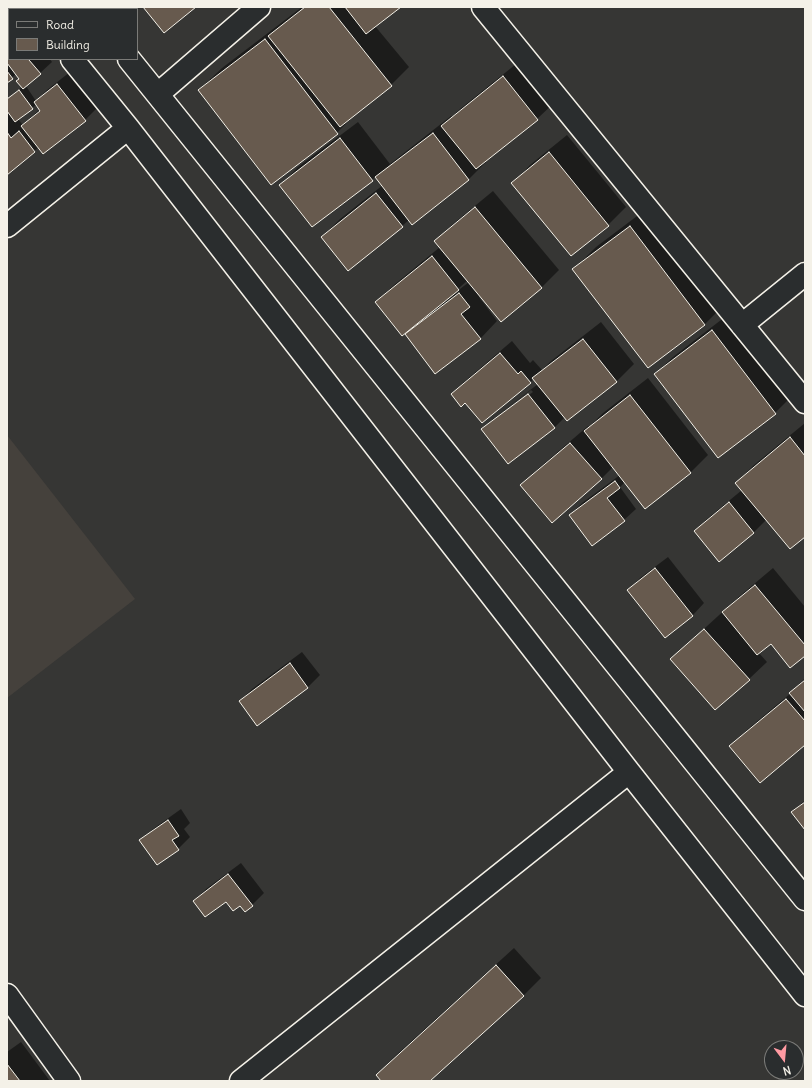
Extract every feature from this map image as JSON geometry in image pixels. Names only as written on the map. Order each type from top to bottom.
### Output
[{"type":"street","points":[[158,94],[259,7]]},
{"type":"street","points":[[483,7],[805,402]]},
{"type":"street","points":[[73,60],[128,128],[629,772],[805,995]]},
{"type":"street","points":[[130,60],[805,899]]},
{"type":"street","points":[[7,225],[128,128]]},
{"type":"street","points":[[742,325],[805,274]]},
{"type":"street","points":[[241,1081],[629,772]]},
{"type":"street","points":[[7,995],[70,1081]]},
{"type":"shaded area","points":[[7,435],[135,599],[7,698]]},
{"type":"building","points":[[143,7],[196,7],[164,33]]},
{"type":"building","points":[[305,7],[329,7],[392,86],[340,127],[268,36]]},
{"type":"building","points":[[345,7],[401,7],[366,34]]},
{"type":"building","points":[[7,36],[8,60],[29,60],[41,74],[23,89],[16,81],[19,79],[7,63]]},
{"type":"building","points":[[265,39],[338,134],[271,185],[198,90]]},
{"type":"building","points":[[7,71],[13,79],[7,83]]},
{"type":"building","points":[[503,76],[538,120],[476,169],[441,126]]},
{"type":"building","points":[[57,84],[86,121],[43,154],[21,126],[40,111],[34,102]]},
{"type":"building","points":[[19,90],[33,109],[15,122],[7,111],[7,99]]},
{"type":"building","points":[[19,131],[35,152],[7,175],[7,132],[11,138]]},
{"type":"building","points":[[433,133],[469,180],[412,225],[375,177]]},
{"type":"building","points":[[340,138],[373,181],[312,227],[279,185]]},
{"type":"building","points":[[549,152],[609,226],[571,256],[511,183]]},
{"type":"building","points":[[376,193],[403,227],[348,271],[321,237]]},
{"type":"building","points":[[475,207],[542,288],[501,322],[434,241]]},
{"type":"building","points":[[630,226],[705,325],[648,368],[572,269]]},
{"type":"building","points":[[432,256],[459,290],[402,336],[375,302]]},
{"type":"building","points":[[459,293],[470,307],[461,314],[481,339],[435,374],[405,334]]},
{"type":"building","points":[[712,330],[776,414],[718,458],[654,374]]},
{"type":"building","points":[[583,339],[617,382],[567,421],[532,378]]},
{"type":"building","points":[[500,353],[518,374],[521,371],[531,383],[482,423],[465,403],[461,407],[451,394]]},
{"type":"building","points":[[528,394],[555,428],[508,464],[481,429]]},
{"type":"building","points":[[630,395],[691,473],[645,509],[584,431]]},
{"type":"building","points":[[790,437],[805,456],[805,537],[790,549],[735,483]]},
{"type":"building","points":[[570,443],[602,479],[552,523],[520,485]]},
{"type":"building","points":[[615,481],[620,488],[607,498],[625,521],[592,546],[569,515]]},
{"type":"building","points":[[729,502],[754,533],[719,562],[694,531]]},
{"type":"building","points":[[655,568],[693,616],[665,638],[627,590]]},
{"type":"building","points":[[755,585],[805,645],[805,656],[790,668],[771,644],[757,655],[722,612]]},
{"type":"building","points":[[704,629],[750,680],[715,710],[670,659]]},
{"type":"building","points":[[290,663],[308,688],[257,726],[239,701]]},
{"type":"building","points":[[805,680],[805,712],[789,693]]},
{"type":"building","points":[[786,699],[805,721],[805,745],[760,783],[729,746]]},
{"type":"building","points":[[805,802],[805,830],[791,812]]},
{"type":"building","points":[[168,820],[179,836],[172,840],[179,850],[157,865],[139,840]]},
{"type":"building","points":[[228,874],[253,906],[245,912],[240,906],[233,911],[226,902],[205,917],[193,901]]},
{"type":"building","points":[[496,965],[524,996],[430,1081],[381,1081],[376,1075]]},
{"type":"building","points":[[7,1064],[20,1081],[7,1081]]}]
